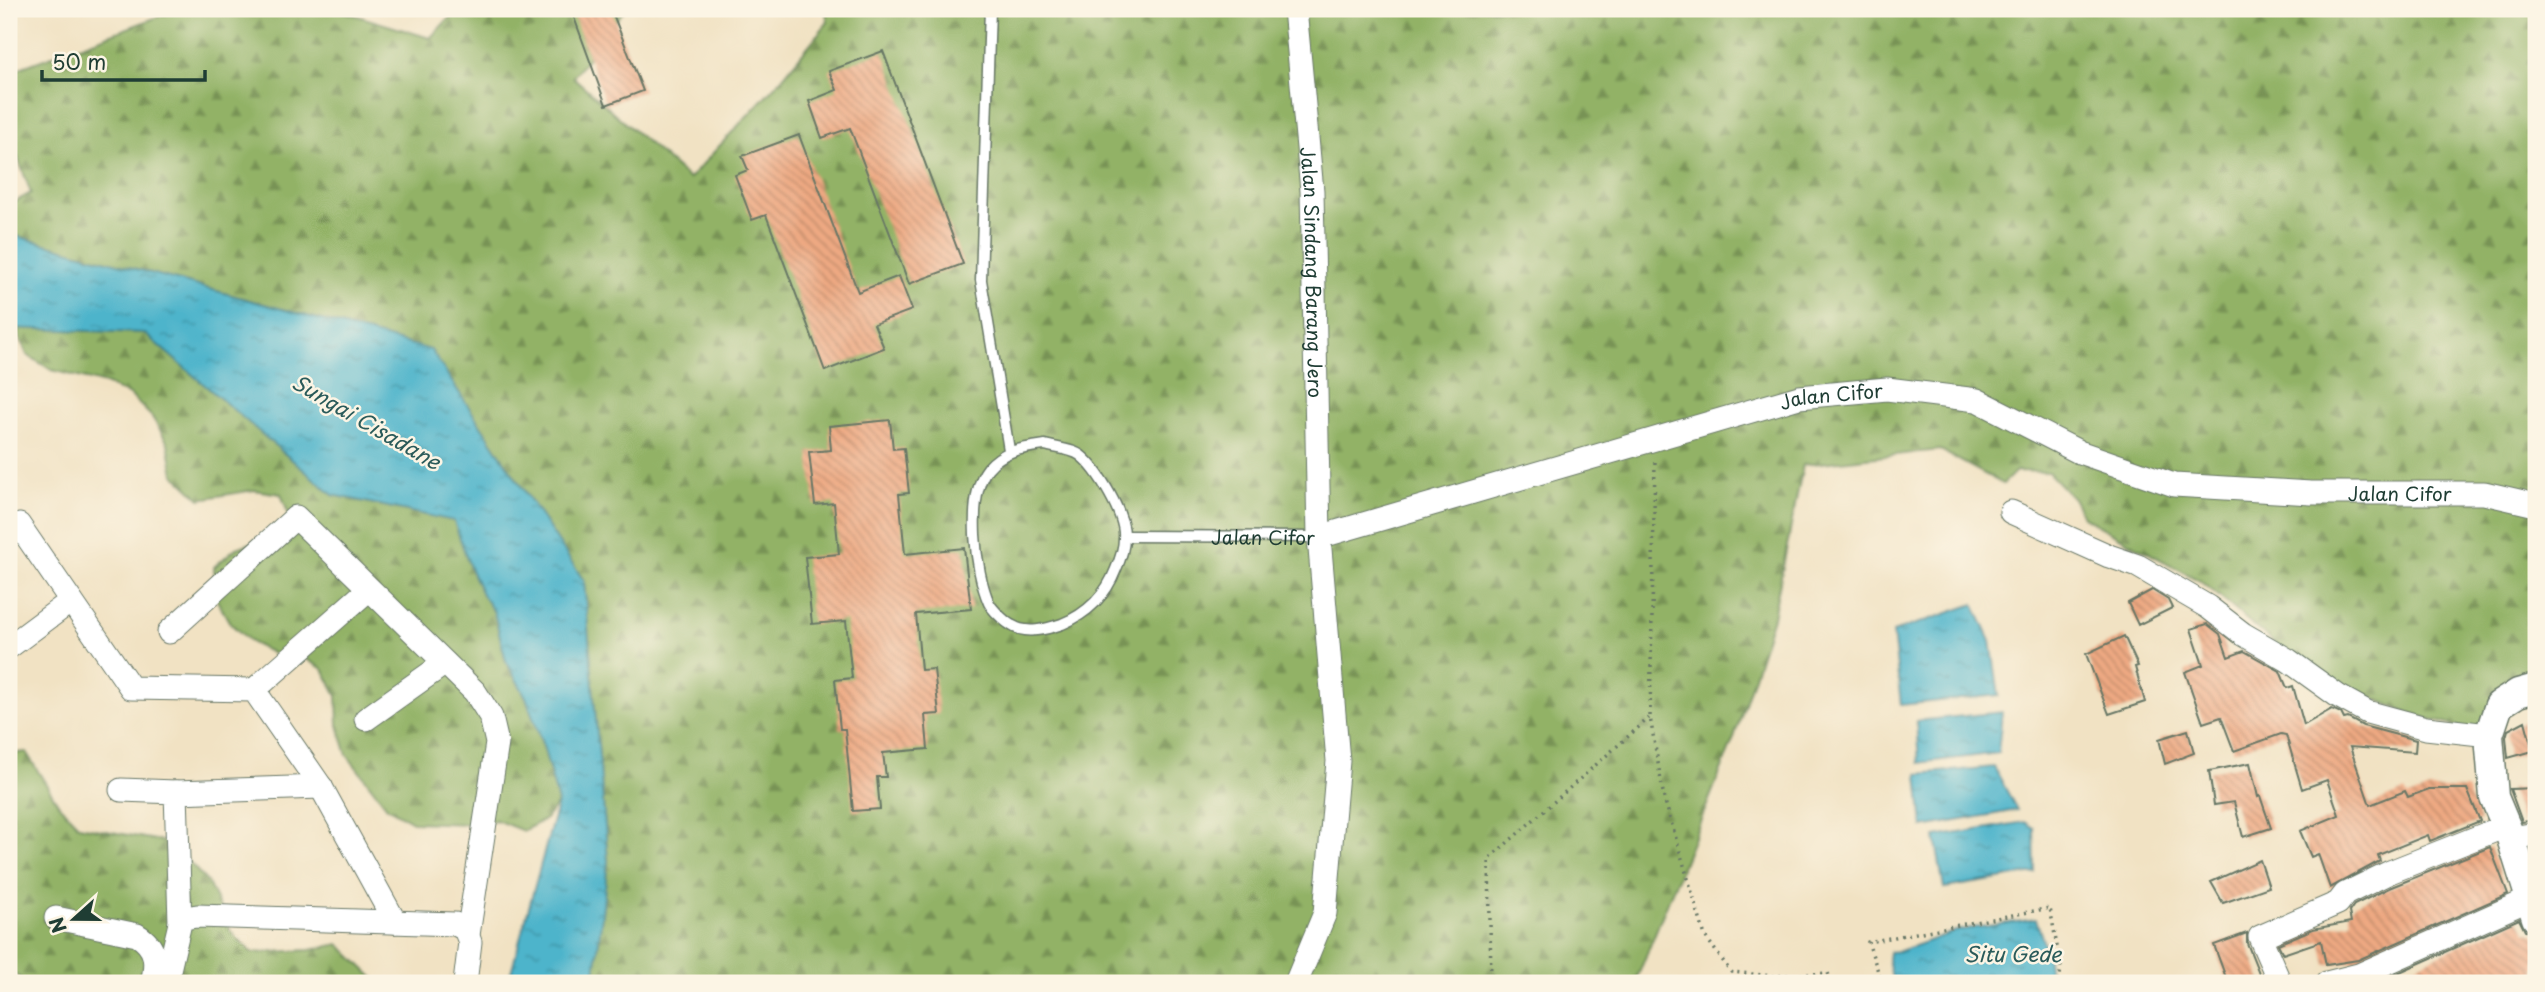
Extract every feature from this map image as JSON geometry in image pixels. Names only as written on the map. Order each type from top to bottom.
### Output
[{"type":"street","name":"Jalan Sindang Barang Jero","points":[[1295,9],[1312,191],[1319,537],[1338,761],[1325,913],[1296,983]]},
{"type":"street","name":"Jalan Cifor","points":[[1319,537],[1800,397],[1887,389],[1977,400],[2079,452],[2174,485],[2311,493],[2484,494],[2536,505]]},
{"type":"street","points":[[2011,512],[2109,556],[2138,566],[2208,607],[2243,634],[2367,712],[2426,729],[2489,735]]},
{"type":"street","points":[[169,632],[296,517],[445,663],[479,698],[491,717],[497,743],[468,935]]},
{"type":"street","points":[[9,533],[19,525],[131,688],[254,690],[369,589]]},
{"type":"street","points":[[9,647],[71,601]]},
{"type":"street","points":[[366,719],[445,663]]},
{"type":"street","points":[[2327,983],[2360,975],[2533,909],[2518,832],[2494,797],[2489,735],[2491,722],[2499,705],[2518,693],[2536,688]]},
{"type":"street","points":[[254,690],[321,787],[395,922]]},
{"type":"street","points":[[121,790],[176,792],[321,787]]},
{"type":"street","points":[[166,983],[180,923],[176,792]]},
{"type":"street","points":[[2280,983],[2260,937],[2338,903],[2345,894],[2390,873],[2518,832]]},
{"type":"street","points":[[180,923],[184,918],[197,916],[455,924],[465,929],[470,942],[465,983]]},
{"type":"street","points":[[56,918],[137,935],[145,940],[156,965],[152,983]]},
{"type":"lane","points":[[990,9],[981,280],[1009,450]]},
{"type":"lane","points":[[1045,445],[1079,454],[1099,475],[1115,503],[1125,536],[1117,568],[1101,599],[1075,619],[1052,628],[1032,631],[1012,626],[989,605],[977,559],[975,501],[987,469],[1009,450],[1045,445]]},
{"type":"lane","name":"Jalan Cifor","points":[[1125,536],[1319,537]]},
{"type":"path","points":[[1655,439],[1650,717],[1664,798],[1705,936],[1731,972],[1774,976],[1828,973],[1832,983]]},
{"type":"path","points":[[1491,983],[1489,859],[1650,717]]},
{"type":"path","points":[[1882,983],[1868,942],[2050,908],[2061,968],[2059,983]]},
{"type":"green space","points":[[179,9],[335,9],[430,38],[458,9],[625,9],[573,77],[689,179],[783,77],[828,22],[825,9],[2536,9],[2536,687],[2482,734],[2405,712],[2303,667],[2202,582],[2083,517],[2073,498],[2048,472],[2016,471],[2003,484],[1940,450],[1803,465],[1773,617],[1734,738],[1635,983],[594,983],[608,861],[584,581],[431,350],[9,234],[9,205],[31,193],[9,134],[9,72]]},
{"type":"green space","points":[[16,328],[144,333],[333,495],[454,521],[471,570],[494,612],[506,661],[526,697],[544,749],[558,802],[546,819],[523,831],[496,820],[469,824],[413,822],[387,807],[347,755],[338,725],[337,695],[323,669],[299,655],[278,656],[252,643],[230,623],[215,597],[214,567],[236,548],[264,539],[291,521],[281,494],[254,490],[200,499],[174,474],[168,443],[152,417],[130,395],[105,384],[52,370],[27,355]]},
{"type":"green space","points":[[26,752],[59,805],[79,826],[166,842],[190,863],[208,883],[231,932],[252,953],[310,950],[339,944],[379,983],[26,983],[9,969],[9,754]]},
{"type":"water","name":"Sungai Cisadane","points":[[9,234],[431,350],[584,581],[608,861],[594,983],[508,983],[558,802],[526,697],[506,661],[494,612],[471,570],[454,521],[333,495],[144,333],[9,328]]},
{"type":"water","points":[[1974,604],[1991,641],[1999,695],[1901,705],[1893,632]]},
{"type":"water","points":[[2002,712],[1998,753],[1919,763],[1916,721]]},
{"type":"water","points":[[1994,767],[2017,810],[1923,827],[1918,774]]},
{"type":"water","points":[[2025,822],[2034,828],[2035,873],[1944,888],[1935,837]]},
{"type":"water","name":"Situ Gede","points":[[2036,919],[2047,953],[2051,983],[1893,983],[1889,952],[1900,951],[1959,930]]},
{"type":"building","points":[[571,9],[611,9],[643,91],[606,105]]},
{"type":"building","points":[[883,51],[963,264],[909,284],[850,128],[822,138],[809,101],[837,90],[829,71]]},
{"type":"building","points":[[799,135],[858,292],[899,276],[912,310],[874,324],[884,348],[825,371],[766,215],[752,220],[735,175],[748,170],[742,156]]},
{"type":"building","points":[[890,420],[893,449],[904,448],[909,493],[899,494],[905,554],[964,548],[971,609],[916,614],[921,670],[934,669],[939,714],[925,715],[928,749],[883,753],[886,777],[877,777],[880,809],[853,811],[845,729],[840,729],[835,680],[852,678],[846,621],[812,624],[805,557],[839,554],[834,503],[815,505],[809,452],[831,450],[829,426]]},
{"type":"building","points":[[2152,590],[2168,600],[2172,608],[2138,625],[2128,603]]},
{"type":"building","points":[[2207,624],[2220,634],[2228,657],[2244,651],[2280,671],[2287,688],[2293,686],[2304,725],[2332,709],[2341,713],[2344,719],[2416,740],[2415,752],[2350,747],[2370,805],[2405,791],[2408,797],[2429,789],[2467,789],[2480,821],[2430,841],[2428,835],[2378,855],[2380,861],[2330,888],[2318,854],[2311,857],[2300,831],[2339,815],[2327,780],[2302,789],[2286,735],[2281,734],[2234,751],[2221,717],[2203,723],[2185,672],[2203,665],[2191,629]]},
{"type":"building","points":[[2124,636],[2138,666],[2135,667],[2145,702],[2109,714],[2086,654]]},
{"type":"building","points":[[2525,721],[2533,751],[2508,758],[2508,730]]},
{"type":"building","points":[[2188,730],[2194,753],[2165,764],[2159,739]]},
{"type":"building","points":[[2250,763],[2258,797],[2260,796],[2271,828],[2243,837],[2234,802],[2214,805],[2209,771]]},
{"type":"building","points":[[2536,788],[2536,820],[2522,822],[2510,789]]},
{"type":"building","points":[[2490,847],[2508,894],[2358,960],[2326,965],[2321,941],[2283,954],[2278,944],[2313,929],[2351,922],[2349,912],[2354,905]]},
{"type":"building","points":[[2260,860],[2269,887],[2223,903],[2211,882]]},
{"type":"building","points":[[2519,919],[2525,931],[2536,934],[2536,983],[2375,983]]},
{"type":"building","points":[[2247,933],[2247,943],[2263,983],[2228,983],[2214,945]]}]
